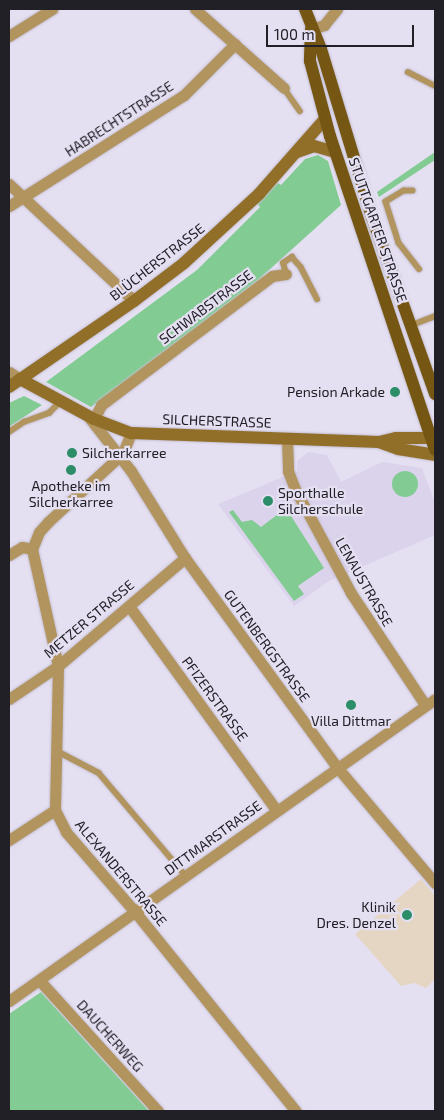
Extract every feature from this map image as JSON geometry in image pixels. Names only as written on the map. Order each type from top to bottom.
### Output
[{"type":"main road","name":"STUTTGARTER STRASSE","points":[[305,9],[311,29],[321,49],[364,189],[435,394]]},
{"type":"main road","name":"STUTTGARTER STRASSE","points":[[311,29],[310,61],[327,125],[434,442]]},
{"type":"street","points":[[9,36],[52,9]]},
{"type":"street","points":[[195,9],[284,88]]},
{"type":"street","points":[[311,29],[324,25],[338,9]]},
{"type":"street","name":"HABRECHTSTRASSE","points":[[9,206],[184,94],[235,44]]},
{"type":"street","points":[[327,125],[342,117]]},
{"type":"street","name":"BLÜCHERSTRASSE","points":[[9,387],[134,301],[235,218],[297,152],[327,125]]},
{"type":"street","points":[[297,152],[320,146],[336,152]]},
{"type":"street","points":[[9,184],[134,301]]},
{"type":"street","name":"SCHWABSTRASSE","points":[[91,418],[106,402],[272,276],[286,274]]},
{"type":"street","points":[[9,372],[20,379]]},
{"type":"street","name":"SILCHERSTRASSE","points":[[20,379],[91,418],[131,433],[379,442],[396,438],[434,442]]},
{"type":"street","name":"GUTENBERGSTRASSE","points":[[91,418],[118,457],[131,472],[185,558],[336,766],[435,883]]},
{"type":"street","points":[[9,555],[22,547],[32,549],[40,532],[48,522],[118,457],[127,445],[131,433]]},
{"type":"street","name":"LENAUSTRASSE","points":[[286,439],[288,471],[295,489],[351,594],[425,705]]},
{"type":"street","name":"SILCHERSTRASSE","points":[[379,442],[398,449],[435,455]]},
{"type":"street","name":"ALEXANDERSTRASSE","points":[[32,549],[58,666],[55,810],[66,832],[136,913],[296,1111]]},
{"type":"street","name":"METZER STRASSE","points":[[9,699],[58,666],[185,558]]},
{"type":"street","name":"PFIZERSTRASSE","points":[[129,606],[276,810]]},
{"type":"street","name":"DITTMARSTRASSE","points":[[9,1001],[136,913],[336,766],[435,698]]},
{"type":"street","points":[[9,840],[55,810]]},
{"type":"street","name":"DAUCHERWEG","points":[[40,981],[158,1111]]},
{"type":"lane","points":[[408,72],[435,86]]},
{"type":"lane","points":[[284,88],[300,111]]},
{"type":"lane","points":[[413,191],[404,191],[386,202],[398,243],[418,269]]},
{"type":"lane","name":"SCHWABSTRASSE","points":[[286,274],[283,263],[292,257],[301,267],[317,299]]},
{"type":"lane","points":[[412,325],[435,316]]},
{"type":"lane","points":[[9,432],[24,422],[49,413],[60,402]]},
{"type":"lane","points":[[57,751],[99,773],[186,876]]},
{"type":"shaded area","points":[[308,452],[327,455],[341,482],[382,462],[422,468],[435,503],[435,535],[329,581],[294,606],[218,504],[297,471],[297,461]]},
{"type":"shaded area","name":"Klinik Dres. Denzel","points":[[421,879],[435,896],[435,979],[426,988],[414,983],[401,986],[355,934]]},
{"type":"green space","points":[[435,152],[435,160],[379,197],[377,192]]},
{"type":"green space","points":[[318,155],[328,161],[341,205],[258,280],[91,407],[46,382],[197,270],[260,207],[257,203],[278,183],[281,185],[305,159]]},
{"type":"green space","points":[[24,396],[42,405],[9,427],[9,403]]},
{"type":"green space","points":[[405,471],[414,475],[418,484],[414,493],[405,497],[396,493],[392,484],[396,475]]},
{"type":"green space","points":[[286,508],[324,568],[298,586],[304,594],[294,601],[229,512],[233,510],[242,522],[252,520],[261,527]]},
{"type":"green space","points":[[41,992],[149,1111],[9,1111],[9,1014]]},
{"type":"place","name":"Pension Arkade","points":[[395,392]]},
{"type":"place","name":"Silcherkarree","points":[[72,453]]},
{"type":"place","name":"Apotheke im Silcherkarree","points":[[71,470]]},
{"type":"place","name":"Sporthalle Silcherschule","points":[[268,501]]},
{"type":"place","name":"Villa Dittmar","points":[[351,705]]},
{"type":"place","name":"Klinik Dres. Denzel","points":[[407,915]]}]
